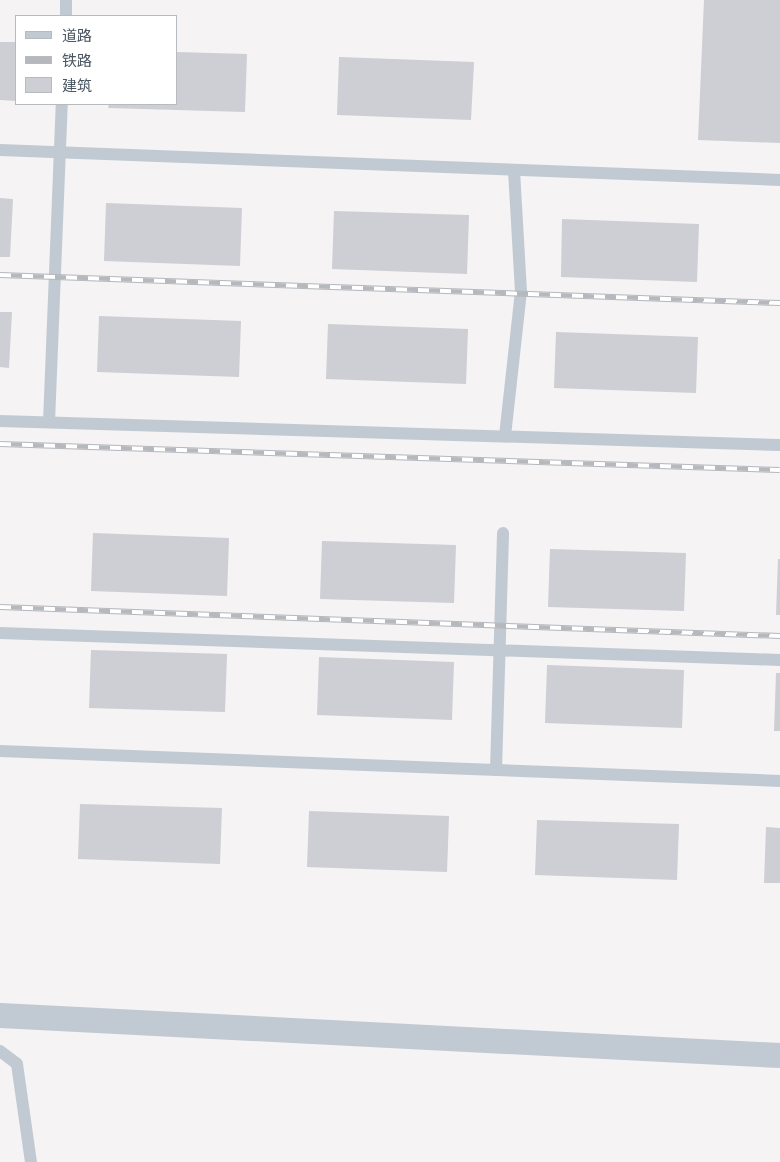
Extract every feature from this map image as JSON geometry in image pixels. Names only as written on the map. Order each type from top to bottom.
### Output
[{"type":"street","points":[[0,1015],[780,1054]]},
{"type":"lane","points":[[66,0],[66,15]]},
{"type":"lane","points":[[49,422],[62,105]]},
{"type":"lane","points":[[0,150],[780,180]]},
{"type":"lane","points":[[505,436],[521,292],[514,170]]},
{"type":"lane","points":[[0,420],[780,445]]},
{"type":"lane","points":[[496,770],[503,533]]},
{"type":"lane","points":[[0,632],[780,660]]},
{"type":"lane","points":[[0,751],[780,781]]},
{"type":"lane","points":[[0,1051],[16,1064],[31,1162]]},
{"type":"building","points":[[704,0],[780,0],[780,143],[698,140]]},
{"type":"building","points":[[0,42],[15,42],[15,101],[0,100]]},
{"type":"building","points":[[178,52],[247,54],[245,112],[108,108],[109,105],[178,105]]},
{"type":"building","points":[[339,57],[474,62],[471,120],[337,115]]},
{"type":"building","points":[[0,198],[13,199],[10,257],[0,257]]},
{"type":"building","points":[[106,203],[242,208],[240,266],[104,261]]},
{"type":"building","points":[[334,211],[469,215],[467,274],[332,269]]},
{"type":"building","points":[[562,219],[699,224],[697,282],[561,277]]},
{"type":"building","points":[[0,312],[12,312],[9,368],[0,367]]},
{"type":"building","points":[[99,316],[241,321],[239,377],[97,372]]},
{"type":"building","points":[[328,324],[468,329],[466,384],[326,379]]},
{"type":"building","points":[[556,332],[698,337],[696,393],[554,388]]},
{"type":"building","points":[[93,533],[229,538],[227,596],[91,591]]},
{"type":"building","points":[[322,541],[456,545],[454,603],[320,599]]},
{"type":"building","points":[[550,549],[686,553],[684,611],[548,607]]},
{"type":"building","points":[[778,559],[780,559],[780,615],[776,615]]},
{"type":"building","points":[[91,650],[227,654],[225,712],[89,708]]},
{"type":"building","points":[[319,657],[454,662],[452,720],[317,715]]},
{"type":"building","points":[[547,665],[684,670],[682,728],[545,723]]},
{"type":"building","points":[[776,673],[780,673],[780,731],[774,731]]},
{"type":"building","points":[[80,804],[222,808],[220,864],[78,859]]},
{"type":"building","points":[[309,811],[449,816],[447,872],[307,867]]},
{"type":"building","points":[[537,820],[679,824],[677,880],[535,875]]},
{"type":"building","points":[[766,827],[780,828],[780,883],[764,883]]},
{"type":"railway","points":[[0,275],[780,303]]},
{"type":"railway","points":[[0,444],[780,470]]},
{"type":"railway","points":[[0,607],[780,636]]}]
